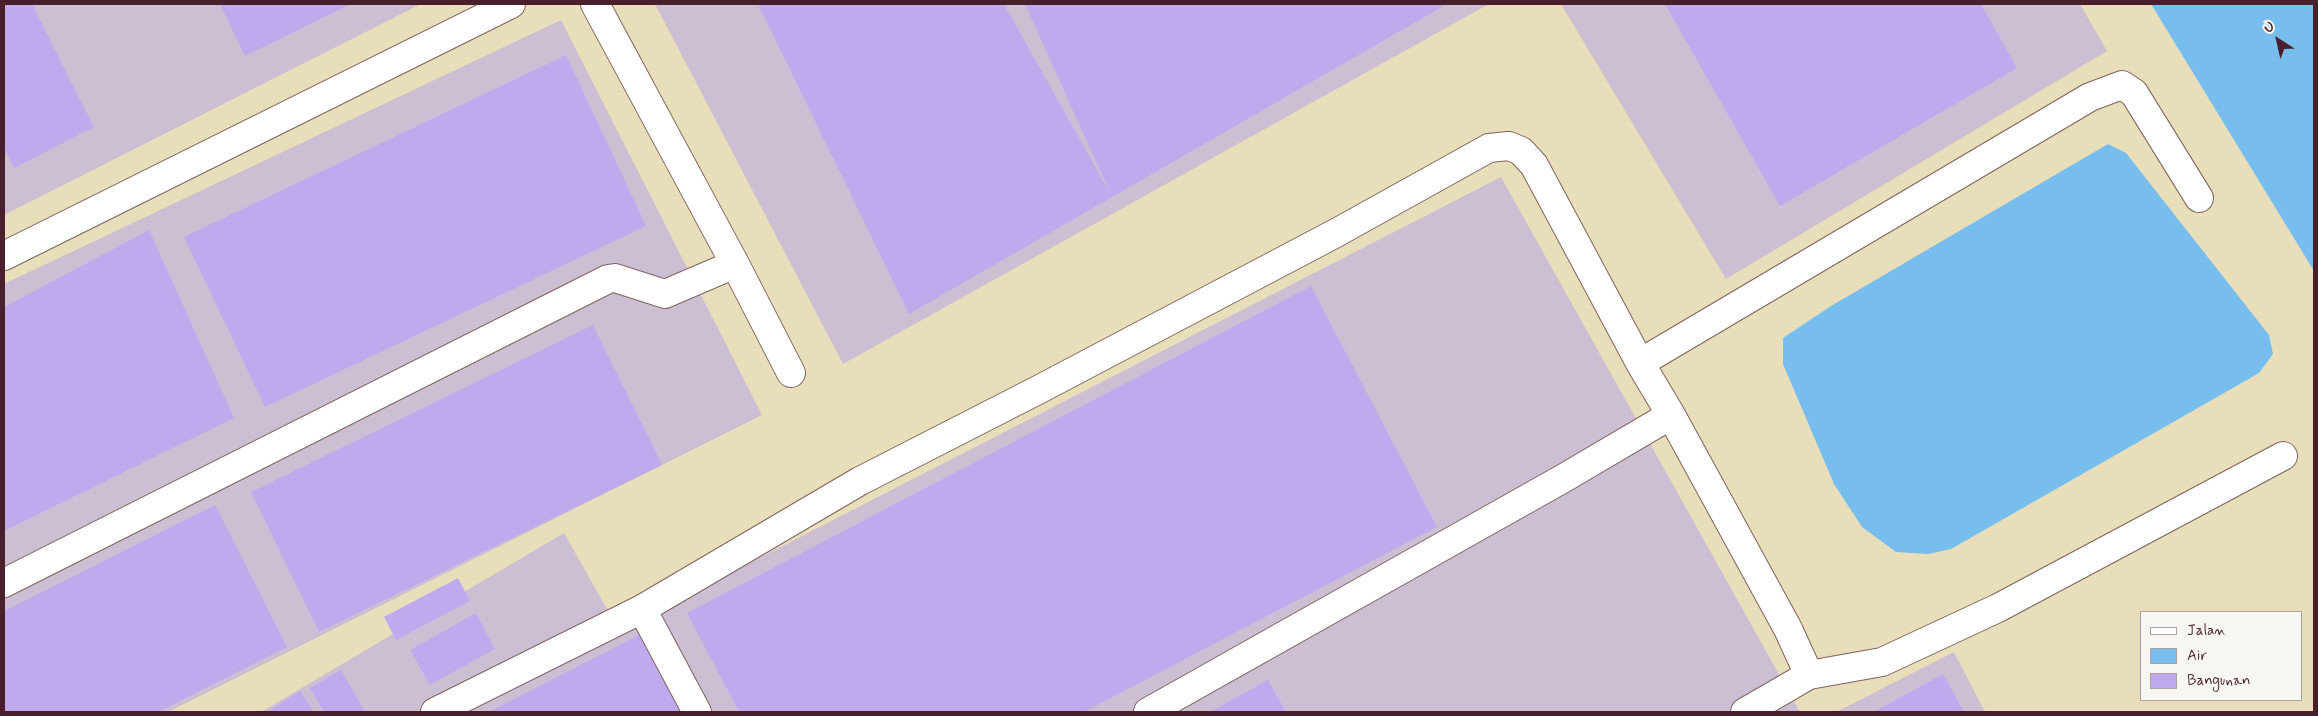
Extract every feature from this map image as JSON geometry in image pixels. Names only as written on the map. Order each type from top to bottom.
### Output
[{"type":"lane","points":[[4,256],[511,4]]},
{"type":"lane","points":[[596,4],[791,372]]},
{"type":"lane","points":[[1640,363],[2090,97],[2122,85],[2134,93],[2199,198]]},
{"type":"lane","points":[[435,712],[642,609],[860,481],[1099,358],[1327,237],[1489,148],[1509,146],[1521,151],[1534,165],[1640,363],[1672,415],[1788,629],[1810,675]]},
{"type":"lane","points":[[4,583],[608,279],[615,278],[665,294],[735,264]]},
{"type":"lane","points":[[1148,712],[1564,478],[1672,415]]},
{"type":"lane","points":[[1745,712],[1810,675],[1882,662],[1998,608],[2283,456]]},
{"type":"lane","points":[[642,609],[697,712]]},
{"type":"shaded area","points":[[4,4],[421,4],[4,215]]},
{"type":"shaded area","points":[[655,4],[1489,4],[843,364]]},
{"type":"shaded area","points":[[1561,4],[2080,4],[2107,51],[1726,279]]},
{"type":"shaded area","points":[[561,20],[762,415],[168,712],[4,712],[4,284]]},
{"type":"shaded area","points":[[1501,177],[1800,712],[261,712],[564,533],[619,630]]},
{"type":"shaded area","points":[[1954,652],[1985,712],[1836,712]]},
{"type":"water","points":[[2151,4],[2314,4],[2314,271]]},
{"type":"water","points":[[2108,144],[2126,153],[2269,335],[2273,354],[2259,373],[1951,549],[1928,554],[1896,552],[1862,527],[1834,484],[1783,364],[1783,338],[1831,306]]},
{"type":"building","points":[[4,4],[32,4],[94,127],[14,168],[4,147]]},
{"type":"building","points":[[220,4],[351,4],[245,56]]},
{"type":"building","points":[[758,4],[1004,4],[1111,195],[1025,4],[1447,4],[909,314]]},
{"type":"building","points":[[1665,4],[1981,4],[2017,68],[1780,206]]},
{"type":"building","points":[[566,55],[646,226],[265,407],[184,237]]},
{"type":"building","points":[[149,230],[234,418],[4,531],[4,307]]},
{"type":"building","points":[[1311,286],[1437,527],[1084,712],[739,712],[687,613]]},
{"type":"building","points":[[593,325],[662,465],[319,632],[251,492]]},
{"type":"building","points":[[215,505],[287,647],[158,712],[4,712],[4,611]]},
{"type":"building","points":[[458,578],[470,601],[396,640],[384,617]]},
{"type":"building","points":[[476,613],[495,649],[430,685],[410,650]]},
{"type":"building","points":[[643,633],[683,712],[489,712]]},
{"type":"building","points":[[341,670],[365,712],[324,712],[310,688]]},
{"type":"building","points":[[1943,674],[1964,712],[1874,712]]},
{"type":"building","points":[[1268,680],[1286,712],[1210,712]]},
{"type":"building","points":[[300,691],[314,712],[268,712]]}]
